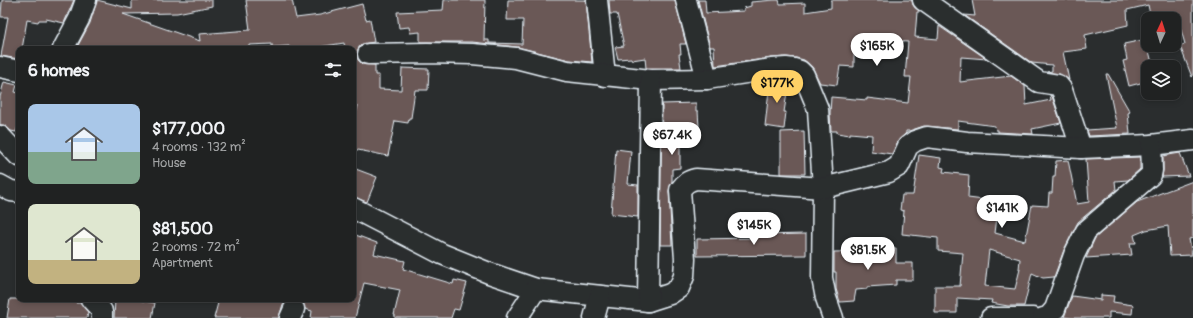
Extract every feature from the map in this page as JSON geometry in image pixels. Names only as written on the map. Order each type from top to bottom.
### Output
[{"type":"street","points":[[65,46],[79,19],[86,0]]},
{"type":"street","points":[[597,0],[605,76]]},
{"type":"street","points":[[686,0],[707,79]]},
{"type":"street","points":[[923,0],[1039,82],[1058,85],[1062,90],[1081,148]]},
{"type":"street","points":[[368,54],[472,54],[516,58],[567,71],[651,80],[707,79],[786,68],[800,71],[804,75],[818,109],[823,188],[822,278],[833,318]]},
{"type":"street","points":[[0,67],[16,70]]},
{"type":"street","points":[[648,301],[651,80]]},
{"type":"street","points":[[0,136],[16,153]]},
{"type":"street","points":[[356,210],[442,254],[489,273],[536,289],[648,301],[670,294],[679,288],[684,276],[685,259],[680,190],[685,183],[696,179],[823,188],[889,172],[899,166],[908,146],[915,141],[926,137],[967,142],[1081,148],[1151,145],[1193,140]]},
{"type":"street","points":[[1043,318],[1048,317],[1055,308],[1074,255],[1086,231],[1151,175],[1151,145]]},
{"type":"street","points":[[517,318],[536,289]]},
{"type":"street","points":[[594,318],[600,296]]},
{"type":"street","points":[[94,302],[102,311],[102,318]]},
{"type":"street","points":[[991,318],[1034,318]]},
{"type":"building","points":[[2,0],[74,0],[64,23],[46,19],[39,20],[38,22],[27,20],[23,46],[16,46],[16,58],[1,56],[8,17],[1,17]]},
{"type":"building","points":[[97,0],[132,9],[132,0],[212,0],[212,6],[177,13],[123,14],[200,41],[199,34],[250,30],[246,0],[292,0],[296,18],[320,15],[362,4],[366,20],[370,19],[374,42],[362,44],[358,49],[358,60],[362,64],[375,65],[375,75],[379,75],[379,89],[401,90],[402,68],[429,69],[428,90],[415,90],[411,118],[409,118],[408,123],[395,121],[388,156],[356,150],[356,114],[358,106],[356,106],[356,46],[344,46],[344,43],[325,46],[272,46],[272,44],[249,46],[78,46],[90,23]]},
{"type":"building","points":[[444,0],[485,0],[484,40],[489,40],[489,43],[522,44],[523,20],[507,20],[508,0],[586,0],[592,62],[569,60],[517,47],[472,42],[420,42],[420,32],[410,33],[409,27],[399,28],[397,12],[443,10]]},
{"type":"building","points":[[609,0],[675,0],[686,44],[680,44],[681,54],[679,54],[681,68],[646,68],[645,58],[632,60],[631,58],[618,59],[615,47],[624,46],[617,14],[610,14]]},
{"type":"building","points":[[698,0],[705,0],[706,13],[744,11],[744,8],[751,6],[751,2],[774,0],[779,0],[780,4],[805,3],[805,12],[831,8],[831,0],[912,0],[913,5],[920,12],[917,12],[915,37],[938,39],[939,26],[987,59],[961,57],[960,82],[1011,76],[1025,86],[1026,105],[1051,100],[1050,95],[1052,96],[1061,123],[1032,129],[1033,134],[998,132],[995,126],[958,121],[958,129],[924,126],[906,131],[906,133],[898,141],[892,154],[871,151],[872,135],[850,133],[850,135],[837,133],[837,131],[831,131],[831,97],[867,100],[867,98],[908,103],[911,77],[905,77],[908,42],[878,40],[878,43],[854,42],[854,67],[840,66],[837,85],[820,83],[812,67],[804,60],[796,58],[771,58],[715,66],[714,47],[710,47]]},
{"type":"building","points":[[972,0],[1193,0],[1193,76],[1192,77],[1181,49],[1181,46],[1185,44],[1181,30],[1181,12],[1150,12],[1148,5],[1127,10],[1128,25],[1085,35],[1087,49],[1063,52],[1069,80],[1060,74],[1047,72],[1052,71],[1052,65],[1032,63],[964,15],[975,16]]},
{"type":"building","points":[[1141,40],[1141,52],[1149,52],[1151,60],[1141,60],[1141,83],[1129,86],[1123,61],[1127,60],[1124,44]]},
{"type":"building","points":[[1106,74],[1108,74],[1130,112],[1128,113],[1130,134],[1089,136],[1087,130],[1117,128]]},
{"type":"building","points":[[789,80],[784,112],[786,112],[784,129],[765,126],[770,81]]},
{"type":"building","points":[[4,82],[16,85],[16,132],[11,131],[4,125],[0,125],[0,97]]},
{"type":"building","points":[[696,103],[699,127],[680,127],[680,168],[672,169],[672,181],[669,191],[672,245],[660,245],[662,104]]},
{"type":"building","points":[[804,131],[805,174],[781,174],[781,132]]},
{"type":"building","points":[[616,149],[631,151],[628,184],[638,185],[638,217],[611,214]]},
{"type":"building","points":[[1180,153],[1189,176],[1162,177],[1163,156]]},
{"type":"building","points":[[919,155],[941,158],[940,167],[944,168],[943,172],[969,175],[968,198],[999,202],[995,233],[1025,241],[1032,205],[1048,206],[1049,193],[1052,193],[1053,177],[1055,177],[1056,161],[1068,160],[1077,204],[1089,202],[1086,159],[1140,157],[1140,169],[1128,180],[1115,181],[1116,190],[1078,222],[1064,250],[1054,277],[1043,278],[1032,273],[1024,306],[1008,306],[991,303],[992,300],[957,298],[957,313],[935,313],[935,286],[960,286],[963,253],[938,251],[938,238],[902,234],[904,211],[900,210],[902,195],[913,195]],"holes":[[[989,250],[1020,259],[1020,269],[1015,289],[985,286]]]},
{"type":"building","points":[[356,169],[377,177],[367,202],[356,198]]},
{"type":"building","points":[[1193,181],[1193,238],[1189,239],[1192,255],[1170,256],[1168,226],[1146,230],[1134,235],[1136,243],[1130,243],[1132,255],[1086,258],[1095,238],[1137,202]]},
{"type":"building","points":[[806,234],[806,255],[697,256],[697,239],[756,238],[756,235]]},
{"type":"building","points":[[356,235],[377,243],[374,254],[405,261],[403,269],[453,284],[454,280],[467,283],[459,310],[454,309],[451,318],[395,318],[394,315],[400,290],[364,283],[355,318],[311,318],[312,311],[305,309],[302,302],[356,302]]},
{"type":"building","points":[[871,249],[896,249],[896,263],[913,263],[913,280],[896,280],[896,285],[867,287],[867,289],[856,290],[854,301],[840,302],[836,289],[834,252],[871,251]]},
{"type":"building","points":[[1101,295],[1114,296],[1113,302],[1133,305],[1132,314],[1109,312],[1109,318],[1064,317],[1072,296],[1101,300]]},
{"type":"building","points":[[10,299],[16,299],[16,302],[76,302],[81,303],[88,312],[87,318],[7,318]]},
{"type":"building","points":[[115,302],[155,303],[152,318],[114,318]]},
{"type":"building","points":[[218,302],[285,302],[283,304],[279,318],[214,318]]}]
